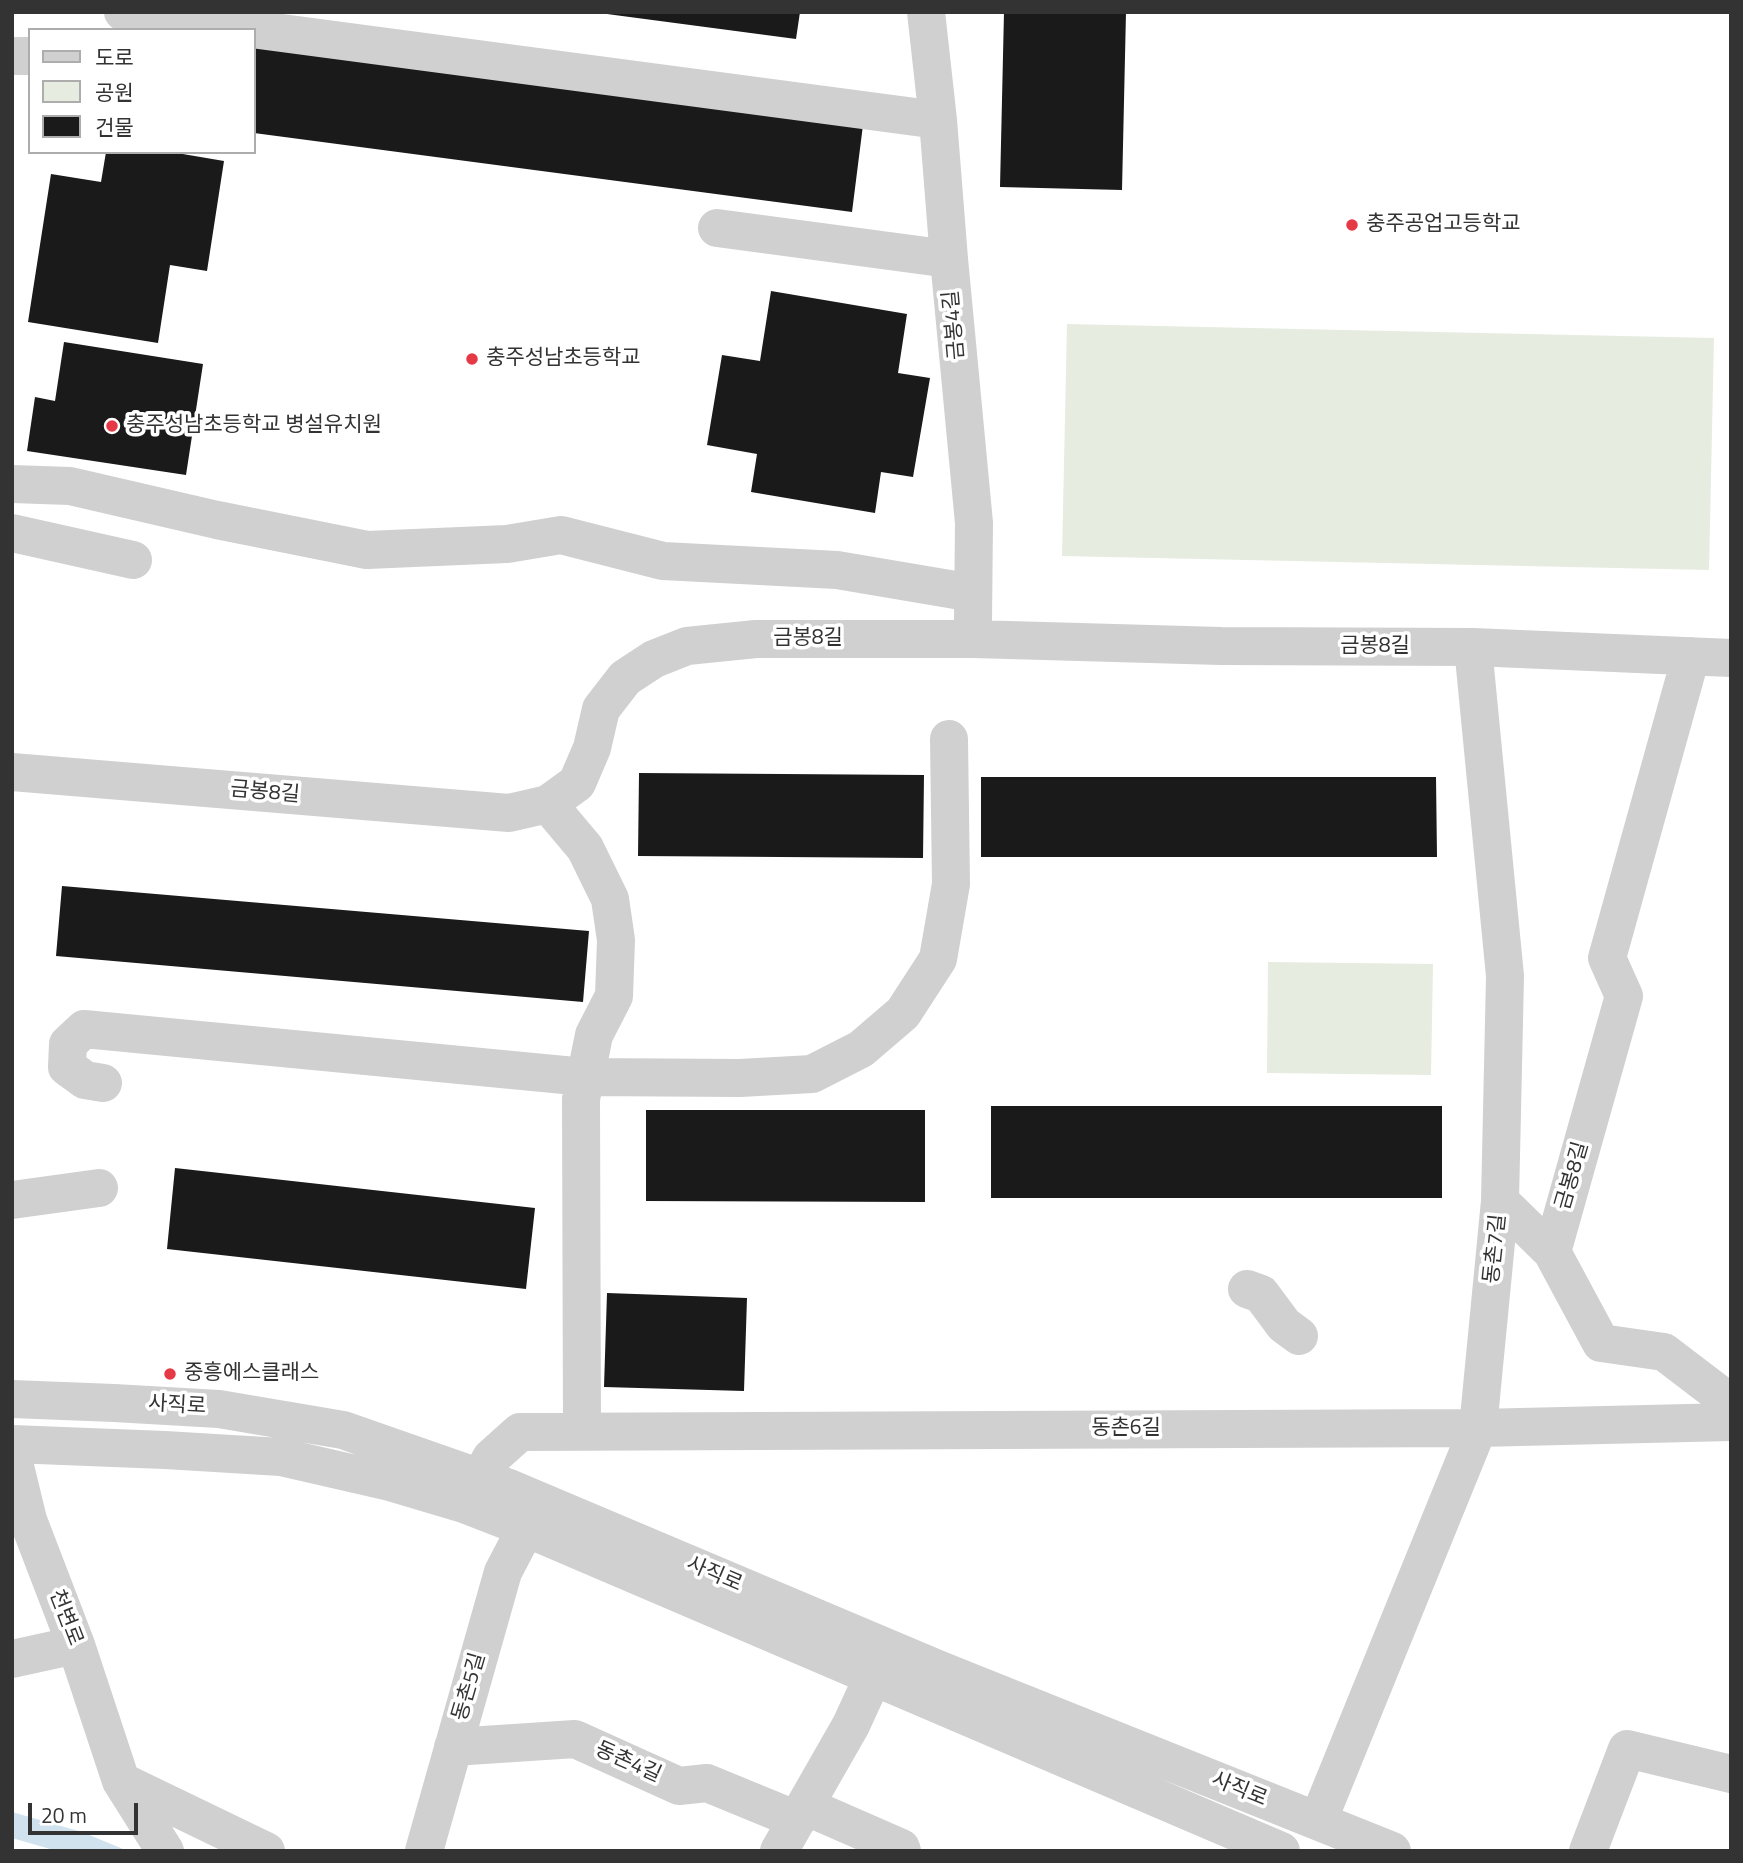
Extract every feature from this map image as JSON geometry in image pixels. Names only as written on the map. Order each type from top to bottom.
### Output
[{"type":"street","points":[[123,12],[244,28]]},
{"type":"street","name":"금봉4길","points":[[926,12],[974,523],[973,639]]},
{"type":"street","points":[[256,30],[938,120]]},
{"type":"street","points":[[717,228],[949,259]]},
{"type":"street","points":[[12,484],[70,486],[217,520],[367,550],[507,544],[561,535],[663,561],[837,570],[973,593]]},
{"type":"street","points":[[12,533],[133,560]]},
{"type":"street","name":"금봉8길","points":[[12,772],[509,813],[548,804],[577,783],[592,748],[600,709],[625,678],[654,659],[687,646],[756,639],[973,639],[1221,646],[1473,647],[1731,658]]},
{"type":"street","name":"동촌7길","points":[[1318,1821],[1478,1428],[1500,1201],[1505,976],[1473,647]]},
{"type":"street","name":"금봉8길","points":[[1552,1252],[1624,996],[1607,958],[1690,656]]},
{"type":"street","points":[[103,1083],[85,1080],[67,1067],[68,1044],[84,1029],[585,1077],[740,1078],[812,1074],[861,1049],[903,1013],[937,959],[951,884],[949,739]]},
{"type":"street","points":[[548,804],[585,848],[606,889],[616,940],[614,996],[594,1035],[581,1099],[582,1431]]},
{"type":"street","points":[[12,1200],[99,1188]]},
{"type":"street","points":[[1500,1201],[1552,1252],[1601,1343],[1664,1352],[1731,1401]]},
{"type":"street","points":[[1247,1289],[1261,1294],[1284,1325],[1299,1336]]},
{"type":"street","name":"사직로","points":[[12,1399],[219,1409],[343,1430],[509,1488],[940,1670],[1392,1851]]},
{"type":"street","name":"동촌6길","points":[[481,1478],[491,1458],[520,1432],[1478,1428],[1731,1422]]},
{"type":"street","name":"사직로","points":[[12,1444],[281,1457],[390,1482],[464,1504],[526,1528],[1281,1851]]},
{"type":"street","name":"천변로","points":[[12,1454],[28,1520],[76,1645],[121,1781],[165,1851]]},
{"type":"street","name":"동촌5길","points":[[424,1851],[503,1572],[526,1528]]},
{"type":"street","points":[[12,1659],[76,1645]]},
{"type":"street","points":[[793,1826],[851,1725],[873,1677]]},
{"type":"street","name":"동촌4길","points":[[453,1747],[575,1739],[679,1786],[707,1783],[793,1826],[902,1851]]},
{"type":"street","points":[[1588,1851],[1627,1749],[1731,1774]]},
{"type":"street","points":[[121,1781],[266,1851]]},
{"type":"green space","points":[[1067,324],[1714,338],[1709,570],[1062,556]]},
{"type":"green space","points":[[1268,962],[1433,964],[1431,1075],[1267,1073]]},
{"type":"water","points":[[12,1812],[82,1832],[128,1851],[57,1851],[12,1838]]},
{"type":"building","points":[[607,12],[800,12],[796,39]]},
{"type":"building","points":[[1004,12],[1126,12],[1122,190],[1000,187]]},
{"type":"building","points":[[256,45],[863,125],[852,212],[256,133]]},
{"type":"building","points":[[106,154],[183,154],[224,161],[207,271],[170,265],[158,343],[28,322],[51,174],[101,182]]},
{"type":"building","points":[[771,291],[907,314],[898,373],[930,378],[913,477],[881,472],[875,513],[751,492],[757,454],[707,445],[722,355],[760,361]]},
{"type":"building","name":"충주성남초등학교 병설유치원","points":[[64,342],[203,364],[186,475],[27,451],[35,397],[55,401]]},
{"type":"building","points":[[639,773],[924,775],[923,858],[638,856]]},
{"type":"building","points":[[981,777],[1436,777],[1437,857],[981,857]]},
{"type":"building","points":[[62,886],[589,931],[583,1002],[56,956]]},
{"type":"building","points":[[991,1106],[1442,1106],[1442,1198],[991,1198]]},
{"type":"building","points":[[646,1110],[925,1110],[925,1202],[646,1201]]},
{"type":"building","points":[[175,1168],[535,1208],[526,1289],[167,1249]]},
{"type":"building","points":[[607,1293],[747,1298],[744,1391],[604,1387]]},
{"type":"place","name":"충주공업고등학교","points":[[1352,225]]},
{"type":"place","name":"충주성남초등학교","points":[[472,359]]},
{"type":"place","name":"충주성남초등학교 병설유치원","points":[[112,426]]},
{"type":"place","name":"중흥에스클래스","points":[[170,1374]]}]
